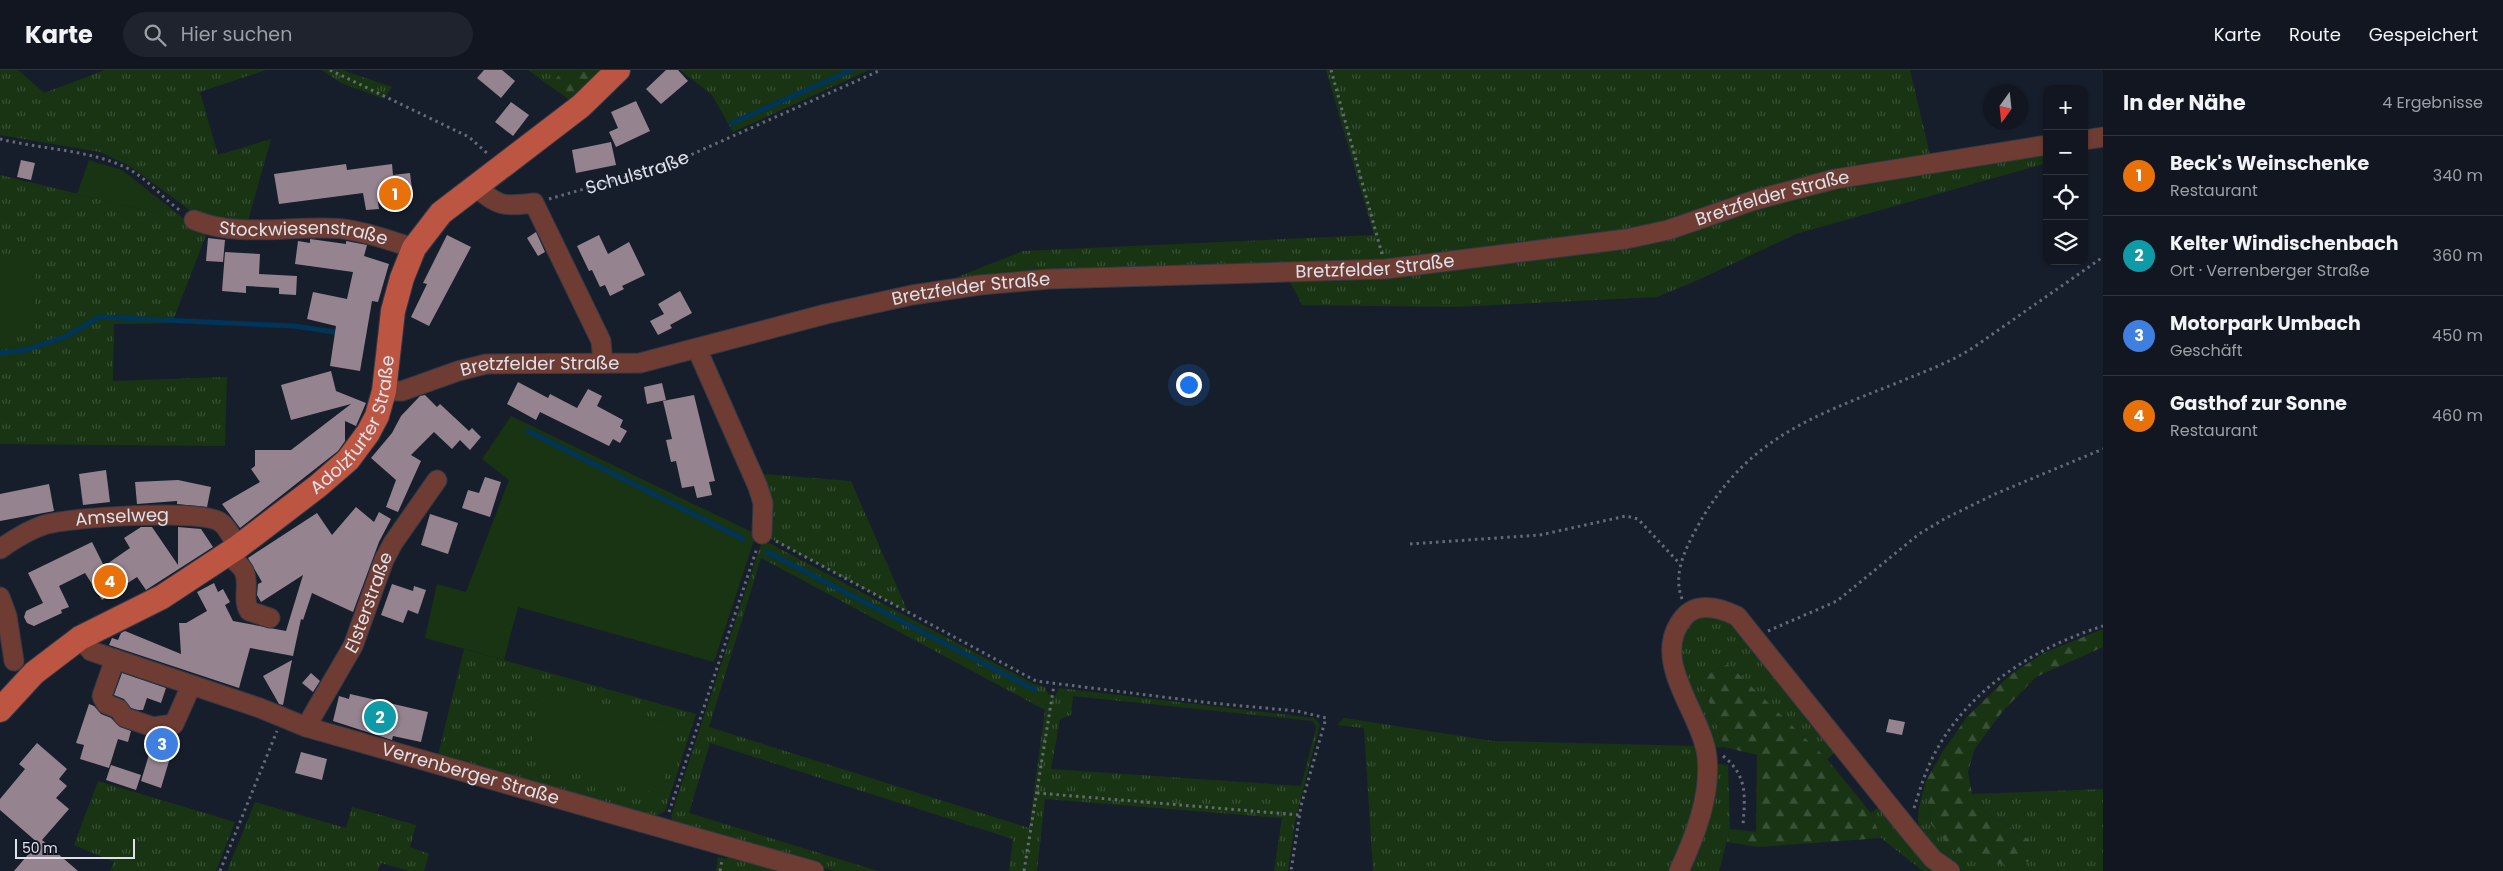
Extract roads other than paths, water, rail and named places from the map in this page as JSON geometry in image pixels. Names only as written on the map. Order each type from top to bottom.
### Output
[{"type":"main road","name":"Adolzfurter Straße","points":[[0,710],[16,664],[80,638],[162,597],[232,550],[318,486],[348,460],[368,433],[377,416],[384,391],[394,311],[402,278],[414,248],[441,213],[581,106],[618,70]]},
{"type":"street","points":[[2088,139],[2103,137]]},
{"type":"street","name":"Bretzfelder Straße","points":[[384,391],[402,391],[458,370],[486,364],[640,363],[826,314],[912,294],[980,285],[1049,279],[1386,269],[1626,239],[1668,230],[1755,200],[1835,179],[2043,147]]},
{"type":"street","points":[[474,186],[498,203],[507,206],[534,203],[601,341],[603,364]]},
{"type":"street","name":"Stockwiesenstraße","points":[[194,220],[244,230],[342,229],[373,234],[414,248]]},
{"type":"street","points":[[697,349],[758,487],[763,503],[762,534]]},
{"type":"street","name":"Elsterstraße","points":[[306,727],[353,646],[384,560],[393,543],[438,480]]},
{"type":"street","name":"Amselweg","points":[[0,549],[44,525],[129,516],[204,516],[220,522],[232,550],[244,569],[246,580],[245,605],[249,612],[270,618]]},
{"type":"street","points":[[0,597],[7,616],[16,664]]},
{"type":"street","points":[[1680,871],[1695,834],[1706,795],[1707,756],[1695,718],[1671,659],[1673,640],[1678,625],[1688,613],[1709,607],[1722,609],[1737,616],[1912,834],[1934,859],[1950,871]]},
{"type":"street","name":"Verrenberger Straße","points":[[80,638],[91,650],[191,686],[260,708],[282,719],[306,727],[814,871]]},
{"type":"street","points":[[115,659],[102,696],[106,704],[119,709],[124,717],[153,727],[174,724],[191,686]]},
{"type":"waterway","points":[[732,123],[852,70]]},
{"type":"waterway","points":[[0,353],[26,350],[67,336],[99,317],[294,326],[341,333]]},
{"type":"waterway","points":[[528,431],[743,539]]},
{"type":"waterway","points":[[767,552],[1035,690]]},
{"type":"place","name":"Beck's Weinschenke","points":[[395,194]]},
{"type":"place","name":"Gasthof zur Sonne","points":[[110,581]]},
{"type":"place","name":"Kelter Windischenbach","points":[[380,717]]},
{"type":"place","name":"Motorpark Umbach","points":[[162,744]]}]
